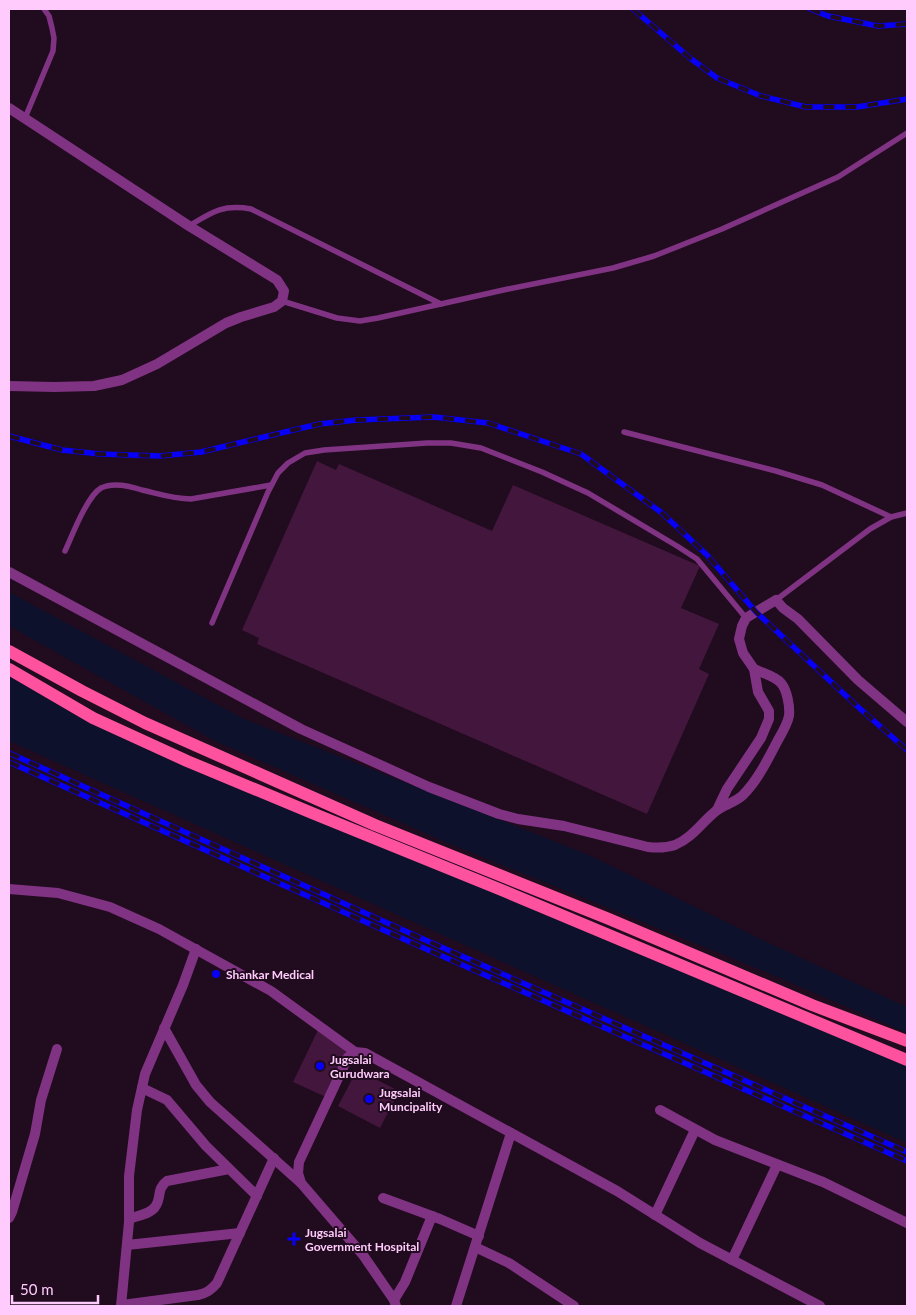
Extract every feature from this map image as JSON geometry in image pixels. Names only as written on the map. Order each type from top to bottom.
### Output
[{"type":"main road","points":[[9,651],[145,724],[376,825],[609,919],[812,1005],[907,1041]]},
{"type":"main road","points":[[9,669],[93,718],[187,761],[504,891],[907,1060]]},
{"type":"street","points":[[9,108],[189,226],[277,280],[284,291],[282,301],[274,307],[226,322],[157,364],[122,380],[94,386],[9,386]]},
{"type":"street","points":[[9,572],[301,729],[429,787],[499,814],[564,826],[648,847],[661,848],[674,845],[687,838],[717,810],[742,796],[757,778],[769,758],[788,719],[786,691],[776,679],[754,669]]},
{"type":"street","points":[[717,810],[727,789],[761,738],[769,719],[769,711],[758,692],[754,669],[743,652],[739,639],[742,626],[746,618],[776,600],[858,680],[907,722]]},
{"type":"street","points":[[9,889],[58,894],[110,907],[159,929],[271,991],[355,1052],[364,1053],[511,1133],[617,1191],[700,1243],[820,1306]]},
{"type":"street","points":[[196,949],[183,985],[145,1074],[137,1110],[129,1176],[129,1219],[122,1306],[198,1295],[207,1293],[212,1289],[217,1283],[274,1158]]},
{"type":"street","points":[[164,1028],[196,1085],[210,1102],[301,1182],[363,1255],[395,1303]]},
{"type":"street","points":[[9,1218],[35,1134],[41,1100],[57,1049]]},
{"type":"street","points":[[301,1182],[298,1173],[299,1162],[348,1057],[355,1052]]},
{"type":"street","points":[[142,1088],[167,1100],[206,1146],[257,1196]]},
{"type":"street","points":[[660,1110],[715,1140],[823,1182],[907,1223]]},
{"type":"street","points":[[655,1215],[695,1130]]},
{"type":"street","points":[[456,1306],[511,1133]]},
{"type":"street","points":[[732,1260],[777,1165]]},
{"type":"street","points":[[129,1219],[154,1209],[157,1205],[162,1185],[167,1181],[229,1169]]},
{"type":"street","points":[[384,1198],[479,1236]]},
{"type":"street","points":[[395,1303],[432,1216]]},
{"type":"street","points":[[127,1245],[240,1233]]},
{"type":"street","points":[[475,1247],[509,1263],[574,1306]]},
{"type":"lane","points":[[25,118],[53,51],[54,38],[52,28],[44,9]]},
{"type":"lane","points":[[282,301],[337,318],[360,321],[613,268],[654,256],[722,229],[838,177],[907,133]]},
{"type":"lane","points":[[189,226],[210,213],[224,208],[238,207],[251,209],[442,304]]},
{"type":"lane","points":[[624,432],[776,471],[822,485],[891,517]]},
{"type":"lane","points":[[212,623],[271,485],[278,473],[288,463],[305,454],[324,450],[427,443],[450,443],[481,448],[542,472],[588,493],[697,559],[746,618]]},
{"type":"lane","points":[[64,551],[90,499],[101,488],[128,486],[179,500],[271,485]]},
{"type":"lane","points":[[776,600],[870,529],[891,517],[907,513]]},
{"type":"shaded area","points":[[9,592],[242,718],[589,855],[771,944],[907,1007],[907,1033],[773,975],[448,843],[215,741],[9,626]]},
{"type":"shaded area","points":[[9,674],[313,817],[907,1066],[907,1143],[9,741]]},
{"type":"building","points":[[317,461],[336,470],[339,464],[492,531],[513,485],[700,566],[681,608],[719,624],[699,669],[709,674],[647,814],[257,644],[259,638],[242,630]]},
{"type":"building","name":"Jugsalai Gurudwara","points":[[318,1030],[346,1051],[326,1097],[293,1082]]},
{"type":"building","name":"Jugsalai Muncipality","points":[[357,1070],[399,1091],[380,1128],[338,1106]]},
{"type":"railway","points":[[633,9],[690,58],[717,78],[761,96],[806,107],[857,107],[907,99]]},
{"type":"railway","points":[[810,9],[828,16],[878,26],[907,24]]},
{"type":"railway","points":[[9,436],[62,450],[100,454],[160,456],[201,452],[319,424],[357,420],[434,417],[488,423],[581,454],[662,513],[707,555],[756,612],[907,750]]},
{"type":"railway","points":[[9,753],[423,939],[907,1152]]},
{"type":"railway","points":[[9,762],[417,945],[907,1161]]},
{"type":"place","name":"Shankar Medical","points":[[216,974]]},
{"type":"place","name":"Jugsalai Gurudwara","points":[[320,1066]]},
{"type":"place","name":"Jugsalai Muncipality","points":[[369,1099]]},
{"type":"place","name":"Jugsalai Government Hospital","points":[[294,1239]]}]
